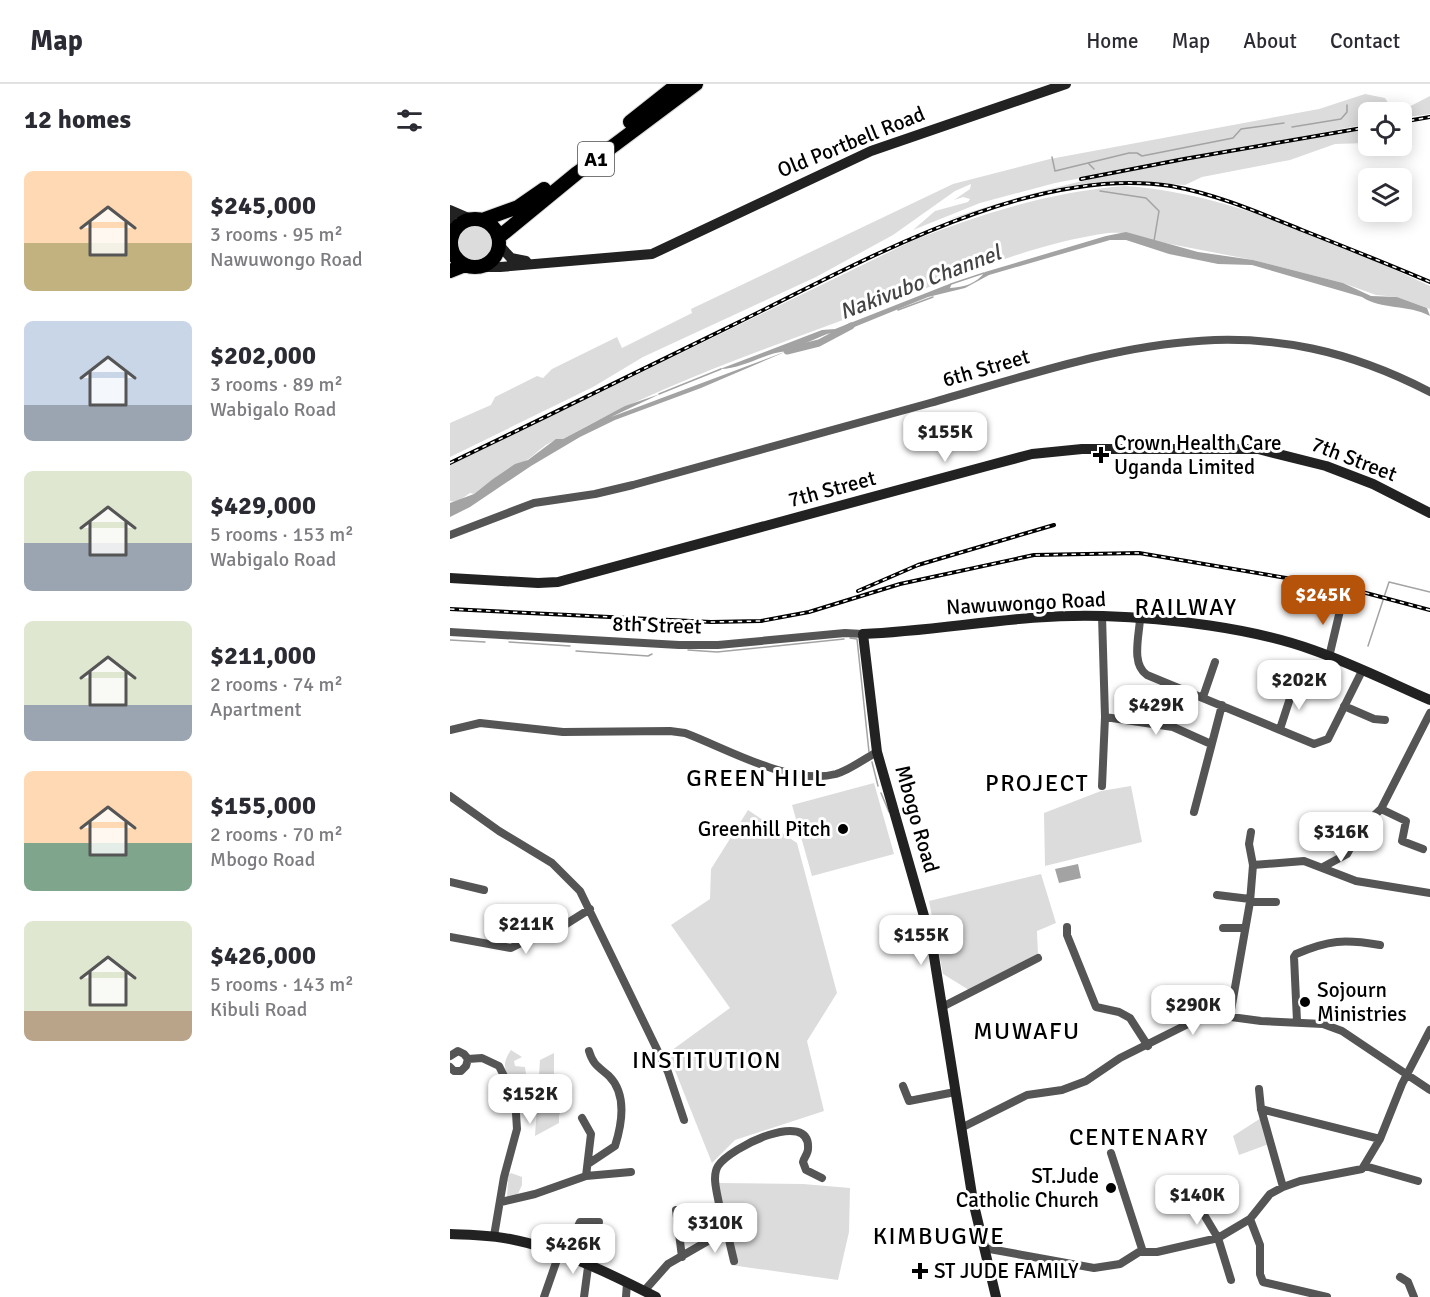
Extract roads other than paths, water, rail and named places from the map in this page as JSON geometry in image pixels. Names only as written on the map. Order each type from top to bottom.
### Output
[{"type":"highway","name":"A1","points":[[453,233],[457,227],[476,219],[507,212],[536,195],[678,84]]},
{"type":"highway","name":"A1","points":[[480,267],[493,259],[499,241],[577,173],[696,84]]},
{"type":"highway","points":[[476,219],[495,229],[499,241]]},
{"type":"highway","points":[[453,233],[451,251],[465,265]]},
{"type":"highway","points":[[450,271],[465,265],[480,267]]},
{"type":"street","name":"Old Portbell Road","points":[[480,267],[648,255],[870,151],[1066,84]]},
{"type":"street","points":[[453,233],[450,212],[476,219]]},
{"type":"street","name":"Old Portbell Road","points":[[499,241],[511,258],[523,261],[657,250]]},
{"type":"street","name":"6th Street","points":[[450,535],[534,502],[595,494],[633,485],[1024,376],[1151,344],[1215,339],[1289,343],[1315,348],[1395,373],[1430,392]]},
{"type":"street","name":"7th Street","points":[[450,578],[558,582],[1032,454],[1082,449],[1235,448],[1281,453],[1326,466],[1373,484],[1430,513]]},
{"type":"street","points":[[1329,657],[1342,602]]},
{"type":"street","points":[[1102,616],[1105,717],[1102,786]]},
{"type":"street","name":"Nawuwongo Road","points":[[863,634],[1102,616],[1140,619],[1249,633],[1283,641],[1329,657],[1430,700]]},
{"type":"street","points":[[1140,619],[1137,662],[1139,670],[1314,744],[1328,739],[1362,671]]},
{"type":"street","name":"8th Street","points":[[450,632],[679,645],[718,645],[845,633],[863,634]]},
{"type":"street","name":"Mbogo Road","points":[[863,634],[877,752],[932,944],[973,1201],[996,1297]]},
{"type":"street","points":[[1203,698],[1215,662]]},
{"type":"street","points":[[1280,729],[1294,686]]},
{"type":"street","points":[[1194,812],[1222,705]]},
{"type":"street","points":[[1344,706],[1374,719],[1385,720]]},
{"type":"street","points":[[1323,867],[1347,854],[1362,827],[1381,809],[1430,713]]},
{"type":"street","points":[[1105,717],[1173,727],[1211,744]]},
{"type":"street","points":[[450,730],[480,723],[563,732],[670,731],[685,733],[776,769],[827,776],[843,772],[877,752]]},
{"type":"street","points":[[450,796],[499,831],[552,863],[580,891],[668,1072],[684,1120]]},
{"type":"street","points":[[1381,809],[1406,821],[1402,841],[1423,849]]},
{"type":"street","points":[[1230,1016],[1250,900],[1253,865],[1249,844],[1251,832]]},
{"type":"street","points":[[1253,865],[1304,861],[1356,881],[1430,893]]},
{"type":"street","points":[[450,882],[484,890]]},
{"type":"street","points":[[1217,895],[1276,902]]},
{"type":"street","points":[[450,937],[512,948],[537,934],[555,931],[590,909]]},
{"type":"street","points":[[1067,927],[1067,935],[1096,1007],[1130,1018],[1148,1046]]},
{"type":"street","points":[[1223,928],[1245,928]]},
{"type":"street","points":[[1297,1021],[1294,955],[1328,941],[1341,939],[1380,945]]},
{"type":"street","points":[[942,1007],[1038,958]]},
{"type":"street","points":[[961,1128],[1020,1098],[1076,1086],[1099,1074],[1120,1058],[1204,1017],[1230,1016],[1261,1022],[1297,1021],[1323,1024],[1342,1031],[1430,1090]]},
{"type":"street","points":[[1365,1166],[1380,1139],[1398,1093],[1430,1030]]},
{"type":"street","points":[[450,1056],[458,1051],[468,1059]]},
{"type":"street","points":[[588,1164],[615,1146],[622,1114],[614,1081],[595,1066],[589,1051]]},
{"type":"street","points":[[468,1059],[482,1058],[499,1066],[515,1098],[517,1129],[504,1177],[494,1236]]},
{"type":"street","points":[[450,1067],[461,1071],[468,1059]]},
{"type":"street","points":[[903,1086],[909,1101],[955,1092]]},
{"type":"street","points":[[1259,1089],[1261,1109],[1283,1187]]},
{"type":"street","points":[[1261,1109],[1380,1139]]},
{"type":"street","points":[[582,1118],[591,1134],[586,1176]]},
{"type":"street","points":[[644,1291],[662,1269],[720,1234],[723,1220],[716,1173],[720,1163],[740,1146],[773,1134],[796,1131],[803,1135],[807,1143],[808,1152],[803,1162],[806,1170],[822,1178]]},
{"type":"street","points":[[1111,1153],[1143,1252]]},
{"type":"street","points":[[984,1248],[1094,1269],[1113,1267],[1143,1252],[1157,1252],[1218,1238],[1250,1219],[1270,1194],[1283,1187],[1310,1179],[1348,1173],[1365,1166],[1418,1181]]},
{"type":"street","points":[[501,1202],[535,1194],[586,1176],[631,1172]]},
{"type":"street","points":[[1197,1203],[1218,1238],[1231,1280]]},
{"type":"street","points":[[676,1210],[682,1257]]},
{"type":"street","points":[[1250,1219],[1260,1245],[1260,1276],[1263,1282],[1327,1297]]},
{"type":"street","points":[[544,1297],[561,1255],[580,1222],[599,1222]]},
{"type":"street","points":[[450,1234],[494,1236],[520,1241],[561,1255],[656,1297]]},
{"type":"street","points":[[720,1234],[729,1240],[734,1261]]},
{"type":"street","points":[[584,1297],[588,1267]]},
{"type":"street","points":[[1400,1277],[1408,1282],[1414,1297]]},
{"type":"street","points":[[626,1297],[627,1284]]},
{"type":"waterway","points":[[1292,127],[1341,119],[1347,112],[1347,105]]},
{"type":"waterway","points":[[1052,157],[1055,171],[1129,153],[1142,156],[1233,138],[1241,129],[1284,123]]},
{"type":"waterway","points":[[1089,164],[1094,169]]},
{"type":"waterway","points":[[1100,191],[1146,198],[1159,211],[1154,241]]},
{"type":"waterway","points":[[951,284],[984,273]]},
{"type":"waterway","points":[[898,310],[933,297]]},
{"type":"waterway","name":"Nakivubo Channel","points":[[787,351],[819,343],[851,326]]},
{"type":"waterway","points":[[659,394],[721,369]]},
{"type":"waterway","points":[[1368,646],[1389,582],[1430,592]]},
{"type":"waterway","points":[[850,638],[857,639],[869,752]]},
{"type":"waterway","points":[[688,650],[717,652],[844,639]]},
{"type":"waterway","points":[[450,640],[485,642]]},
{"type":"waterway","points":[[509,642],[570,646]]},
{"type":"waterway","points":[[576,651],[648,656],[652,654]]},
{"type":"waterway","points":[[872,762],[878,786]]},
{"type":"waterway","points":[[881,793],[889,812]]},
{"type":"railway","points":[[1412,120],[1430,117]]},
{"type":"railway","points":[[1081,179],[1358,129]]},
{"type":"railway","points":[[450,463],[891,247],[1005,204],[1061,190],[1117,183],[1188,189],[1254,211],[1430,282]]},
{"type":"railway","points":[[858,591],[918,565],[1054,525]]},
{"type":"railway","points":[[450,609],[711,622],[761,621],[809,612],[900,584],[1034,555],[1139,553],[1351,589],[1430,610]]},
{"type":"place","name":"Crown Health Care Uganda Limited","points":[[1101,455]]},
{"type":"place","name":"Greenhill Pitch","points":[[843,829]]},
{"type":"place","name":"Sojourn Ministries","points":[[1305,1002]]},
{"type":"place","name":"ST.Jude Catholic Church","points":[[1111,1188]]},
{"type":"place","name":"ST JUDE FAMILY","points":[[920,1271]]},
{"type":"district","name":"RAILWAY","points":[[1186,607]]},
{"type":"district","name":"GREEN HILL","points":[[757,778]]},
{"type":"district","name":"PROJECT","points":[[1037,783]]},
{"type":"district","name":"MUWAFU","points":[[1027,1031]]},
{"type":"district","name":"INSTITUTION","points":[[707,1060]]},
{"type":"district","name":"CENTENARY","points":[[1139,1137]]},
{"type":"district","name":"KIMBUGWE","points":[[939,1236]]}]
